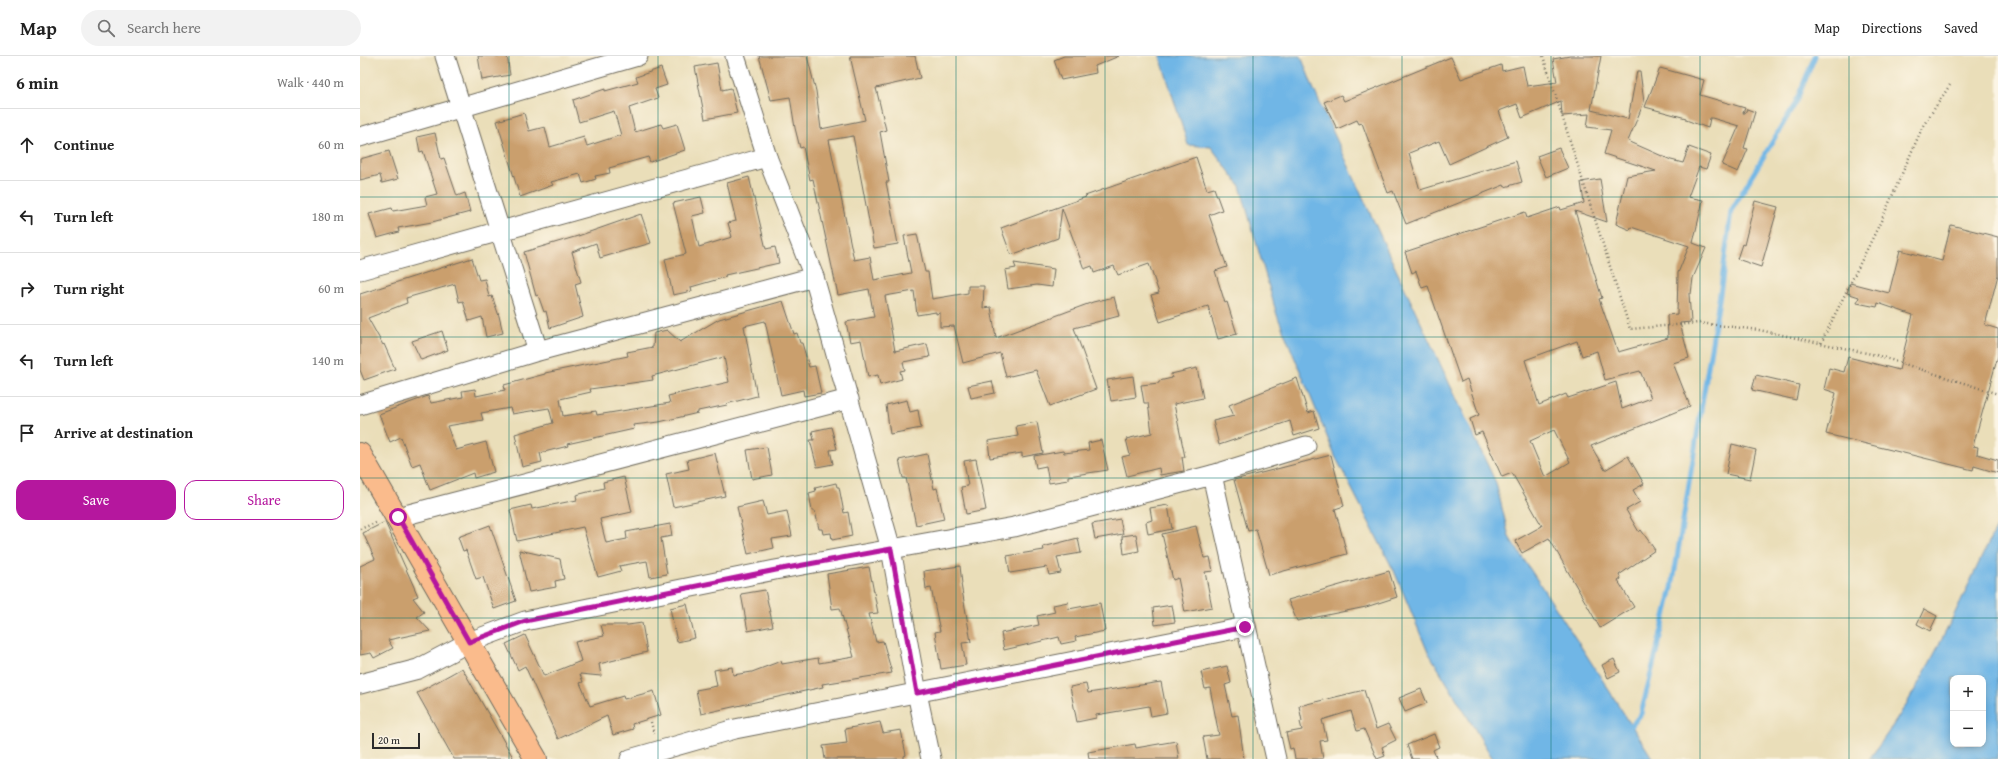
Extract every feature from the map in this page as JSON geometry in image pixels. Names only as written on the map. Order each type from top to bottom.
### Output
[{"type":"main road","points":[[360,454],[398,517],[536,759]]},
{"type":"street","points":[[445,56],[538,351]]},
{"type":"street","points":[[360,137],[638,56]]},
{"type":"street","points":[[736,56],[767,157],[814,278],[891,549],[917,693],[931,759]]},
{"type":"street","points":[[360,270],[767,157]]},
{"type":"street","points":[[360,406],[538,351],[814,278]]},
{"type":"street","points":[[398,517],[849,399]]},
{"type":"street","points":[[360,684],[418,669],[469,642],[525,621],[776,570],[1014,527],[1212,476],[1306,446]]},
{"type":"street","points":[[1212,476],[1276,759]]},
{"type":"street","points":[[630,759],[735,729],[1245,627]]},
{"type":"path","points":[[1543,56],[1630,329],[1699,323],[1759,330],[1876,355],[1998,394]]},
{"type":"path","points":[[1821,343],[1882,219],[1923,126],[1950,85]]},
{"type":"water","points":[[1160,56],[1301,56],[1314,90],[1392,261],[1496,483],[1509,537],[1653,759],[1493,759],[1427,650],[1395,573],[1335,456],[1277,315],[1240,186],[1211,147],[1188,145]]},
{"type":"water","points":[[1998,523],[1998,759],[1869,759],[1906,704],[1923,675]]},
{"type":"building","points":[[478,56],[507,56],[510,75],[482,80]]},
{"type":"building","points":[[759,56],[807,56],[816,91],[821,129],[865,120],[850,56],[915,56],[920,78],[876,88],[886,130],[880,132],[889,182],[886,182],[898,244],[874,248],[853,136],[829,140],[854,260],[870,257],[874,280],[911,273],[904,236],[917,234],[925,272],[928,272],[932,299],[968,293],[968,286],[984,286],[983,308],[991,307],[996,338],[1093,302],[1114,297],[1119,316],[1074,328],[1096,389],[1050,406],[1036,370],[1006,377],[1000,353],[963,363],[954,326],[940,327],[940,313],[936,314],[936,312],[917,315],[914,291],[885,296],[895,351],[927,344],[930,357],[903,362],[905,370],[900,371],[902,379],[880,385],[878,375],[868,377],[861,340],[850,342],[846,322],[874,317],[869,289],[838,295],[813,179],[810,180],[803,147],[800,148],[790,97],[771,100]]},
{"type":"building","points":[[1064,56],[1119,56],[1095,66],[1096,73],[1061,80],[1054,60]]},
{"type":"building","points":[[1570,56],[1601,56],[1591,110],[1628,119],[1637,71],[1640,71],[1644,102],[1628,141],[1671,160],[1683,163],[1689,147],[1711,155],[1706,169],[1699,167],[1688,197],[1703,200],[1693,243],[1706,248],[1693,278],[1691,294],[1689,294],[1691,322],[1680,323],[1689,358],[1673,363],[1690,406],[1591,446],[1605,470],[1628,456],[1644,484],[1633,490],[1640,502],[1626,510],[1639,532],[1641,530],[1655,550],[1619,575],[1621,579],[1618,581],[1634,607],[1600,628],[1549,538],[1522,553],[1515,541],[1542,526],[1512,473],[1502,477],[1482,432],[1475,435],[1470,419],[1479,415],[1467,379],[1461,382],[1428,286],[1422,288],[1416,271],[1412,273],[1405,252],[1525,212],[1527,218],[1560,207],[1561,210],[1584,203],[1581,182],[1600,179],[1607,222],[1575,211],[1602,298],[1599,299],[1618,352],[1668,338],[1667,315],[1677,314],[1678,273],[1689,246],[1631,227],[1630,230],[1616,224],[1627,176],[1656,171],[1604,154],[1611,130],[1587,127],[1589,114],[1562,116],[1561,101],[1522,118],[1517,104],[1499,111],[1508,137],[1449,164],[1439,141],[1409,153],[1420,190],[1516,161],[1522,182],[1505,187],[1504,185],[1406,224],[1393,191],[1388,193],[1362,123],[1359,124],[1357,120],[1337,129],[1324,102],[1341,95],[1344,101],[1451,57],[1461,79],[1501,65],[1502,71],[1523,66],[1527,86],[1557,82],[1553,59]],"holes":[[[1577,341],[1582,356],[1597,351],[1605,380],[1640,371],[1651,398],[1622,409],[1616,382],[1568,398],[1566,394],[1539,405],[1525,360]],[[1554,430],[1570,462],[1545,477],[1530,441]]]},
{"type":"building","points":[[717,63],[722,90],[731,88],[737,113],[705,119],[695,67]]},
{"type":"building","points":[[661,68],[667,85],[655,89],[658,98],[629,108],[635,132],[661,124],[663,128],[677,124],[685,150],[650,162],[648,157],[609,168],[610,173],[595,176],[596,179],[583,183],[580,174],[551,182],[553,185],[520,197],[497,121],[524,113],[529,131],[545,127],[550,147],[584,137],[587,146],[621,135],[614,111],[579,122],[573,100],[605,89],[605,91],[638,82],[636,77]]},
{"type":"building","points":[[1660,68],[1704,80],[1700,95],[1745,108],[1743,113],[1745,113],[1747,109],[1755,112],[1744,148],[1748,149],[1738,172],[1722,165],[1739,126],[1710,118],[1708,128],[1686,120],[1686,118],[1645,107]]},
{"type":"building","points":[[435,133],[441,159],[444,158],[457,196],[465,193],[470,212],[432,222],[398,228],[399,232],[377,238],[369,214],[392,208],[393,211],[427,205],[425,197],[437,194],[423,151],[420,152],[417,137]]},
{"type":"building","points":[[1559,148],[1568,168],[1546,177],[1537,156]]},
{"type":"building","points":[[389,151],[398,179],[382,183],[380,175],[360,180],[360,159]]},
{"type":"building","points":[[1196,157],[1207,190],[1214,188],[1222,210],[1209,215],[1227,267],[1215,271],[1237,334],[1218,339],[1208,306],[1160,322],[1151,295],[1159,293],[1149,264],[1118,275],[1114,266],[1094,273],[1092,266],[1084,269],[1062,208],[1058,238],[1011,255],[1001,228],[1086,197],[1085,196]]},
{"type":"building","points":[[749,177],[766,249],[775,247],[779,263],[725,275],[726,277],[691,287],[692,291],[673,295],[665,259],[686,254],[673,203],[701,197],[705,213],[692,216],[699,247],[732,237],[728,223],[736,221],[727,183]]},
{"type":"building","points":[[1755,201],[1778,207],[1761,267],[1737,259],[1742,244],[1744,245]]},
{"type":"building","points":[[641,214],[651,243],[600,258],[596,243],[572,252],[581,282],[575,284],[583,317],[550,328],[546,311],[544,312],[538,295],[536,296],[524,252],[578,236]]},
{"type":"building","points":[[1951,225],[1998,237],[1998,275],[1985,325],[1998,329],[1998,356],[1973,446],[1978,447],[1977,454],[1998,460],[1998,473],[1974,466],[1973,470],[1826,434],[1836,393],[1824,389],[1829,368],[1844,372],[1848,357],[1899,370],[1913,315],[1878,303],[1877,307],[1857,303],[1859,297],[1847,293],[1850,283],[1889,293],[1900,250],[1942,261]]},
{"type":"building","points":[[472,258],[479,280],[485,279],[489,297],[492,296],[503,333],[486,337],[482,317],[469,321],[463,301],[459,302],[455,284],[406,298],[407,303],[368,318],[383,345],[384,344],[395,369],[364,380],[360,370],[360,294]]},
{"type":"building","points":[[1014,263],[1054,269],[1052,287],[1037,285],[1008,289],[1005,270],[1016,268]]},
{"type":"building","points":[[783,301],[794,334],[797,333],[800,343],[802,343],[809,367],[815,366],[821,393],[804,396],[803,390],[781,395],[765,321],[744,326],[757,396],[726,404],[727,405],[698,411],[698,413],[659,422],[633,425],[634,429],[567,444],[568,446],[540,453],[542,462],[522,467],[515,434],[553,423],[549,408],[512,414],[510,408],[481,413],[483,420],[447,426],[456,450],[486,442],[494,472],[474,478],[473,473],[430,490],[420,463],[412,466],[401,437],[390,442],[379,414],[428,396],[431,403],[463,397],[462,391],[475,389],[476,396],[505,390],[504,385],[545,373],[628,356],[627,352],[653,347],[654,333],[667,330],[680,342],[719,319]],"holes":[[[724,357],[729,382],[668,396],[670,403],[597,415],[596,411],[563,416],[560,399],[591,392],[590,389],[653,380],[652,376]]]},
{"type":"building","points":[[442,331],[448,350],[421,360],[412,341]]},
{"type":"building","points":[[1197,368],[1203,398],[1174,404],[1185,457],[1182,457],[1184,471],[1160,475],[1159,468],[1127,476],[1122,457],[1130,455],[1126,439],[1152,433],[1148,403],[1144,403],[1141,385],[1159,383],[1159,381],[1172,378],[1171,374]]},
{"type":"building","points":[[1756,375],[1799,385],[1796,400],[1752,390]]},
{"type":"building","points":[[1133,376],[1136,397],[1111,401],[1107,380]]},
{"type":"building","points":[[1297,378],[1308,413],[1314,411],[1319,428],[1294,436],[1290,421],[1219,445],[1213,421],[1234,416],[1229,405]]},
{"type":"building","points":[[992,381],[995,393],[971,398],[968,386]]},
{"type":"building","points":[[907,400],[910,412],[918,410],[921,428],[890,434],[886,405]]},
{"type":"building","points":[[1037,422],[1043,453],[1022,457],[1022,453],[990,458],[988,441],[1018,436],[1016,426]]},
{"type":"building","points":[[831,427],[837,449],[830,450],[833,464],[817,467],[810,440],[814,440],[812,431]]},
{"type":"building","points":[[1101,440],[1108,470],[1068,476],[1068,480],[1049,483],[1046,466],[1036,468],[1034,456],[1063,451],[1064,453],[1089,450],[1088,443]]},
{"type":"building","points":[[1732,444],[1756,450],[1750,479],[1726,474]]},
{"type":"building","points":[[767,447],[772,475],[752,479],[747,450]]},
{"type":"building","points":[[715,453],[725,496],[673,507],[666,474],[689,469],[687,460]]},
{"type":"building","points":[[927,454],[934,489],[937,488],[944,519],[916,525],[906,478],[903,478],[899,460]]},
{"type":"building","points":[[1331,455],[1344,506],[1335,509],[1347,554],[1269,575],[1256,529],[1248,531],[1234,480]]},
{"type":"building","points":[[976,459],[986,510],[966,514],[961,487],[968,486],[964,461]]},
{"type":"building","points":[[624,477],[632,512],[600,519],[606,543],[627,539],[626,532],[670,524],[672,536],[661,538],[667,574],[650,577],[647,561],[619,566],[621,571],[598,577],[583,527],[517,541],[510,510],[531,505],[532,509],[577,500],[576,495],[604,488],[603,482]]},
{"type":"building","points":[[836,483],[837,487],[839,487],[844,513],[848,512],[852,536],[832,540],[831,533],[823,534],[822,529],[819,529],[815,511],[812,511],[809,493],[816,491],[815,488]]},
{"type":"building","points":[[763,501],[767,515],[787,511],[792,536],[772,539],[774,548],[748,554],[737,507]]},
{"type":"building","points":[[1168,505],[1172,529],[1148,534],[1146,522],[1152,520],[1150,508]]},
{"type":"building","points":[[1120,519],[1123,534],[1095,539],[1092,524]]},
{"type":"building","points":[[385,522],[418,596],[413,598],[424,612],[417,617],[430,631],[388,640],[393,648],[374,658],[371,653],[360,655],[360,566],[375,559],[363,533]]},
{"type":"building","points":[[490,525],[516,601],[494,609],[483,577],[476,579],[466,550],[463,551],[458,537]]},
{"type":"building","points":[[1196,526],[1204,558],[1210,557],[1213,571],[1205,572],[1212,607],[1185,612],[1178,578],[1173,580],[1162,534]]},
{"type":"building","points":[[1136,534],[1139,551],[1124,554],[1122,536]]},
{"type":"building","points":[[1078,538],[1081,553],[1057,557],[1061,573],[1049,575],[1047,567],[1010,573],[1007,556],[1044,550],[1043,547]]},
{"type":"building","points":[[519,550],[560,559],[564,579],[555,581],[556,587],[529,592]]},
{"type":"building","points":[[960,566],[961,584],[971,642],[962,643],[966,665],[941,669],[935,632],[940,631],[931,588],[926,589],[924,571]]},
{"type":"building","points":[[869,567],[878,613],[869,614],[876,642],[883,641],[892,673],[822,684],[823,687],[701,714],[696,690],[717,686],[714,670],[732,667],[733,675],[752,672],[781,661],[782,664],[818,658],[819,663],[854,657],[840,608],[832,609],[827,574]]},
{"type":"building","points":[[1389,571],[1397,597],[1366,607],[1297,621],[1288,600]]},
{"type":"building","points":[[765,590],[773,626],[748,631],[741,594]]},
{"type":"building","points":[[1068,602],[1069,609],[1100,603],[1105,631],[1075,637],[1076,641],[1061,644],[1059,637],[1004,650],[1001,633],[1039,625],[1037,616],[1055,612],[1053,605]]},
{"type":"building","points":[[687,604],[695,638],[677,642],[670,608]]},
{"type":"building","points":[[1172,605],[1175,622],[1155,625],[1153,608]]},
{"type":"building","points":[[1924,609],[1937,616],[1930,631],[1917,624]]},
{"type":"building","points":[[642,623],[647,652],[599,664],[601,676],[580,674],[583,682],[580,683],[590,706],[623,696],[624,699],[654,691],[661,715],[632,724],[633,729],[613,735],[607,716],[558,739],[525,666],[518,670],[506,644],[525,635],[544,676],[581,661],[575,642],[604,636],[601,625],[628,625]]},
{"type":"building","points":[[1614,659],[1620,672],[1608,678],[1602,665]]},
{"type":"building","points":[[1227,666],[1231,683],[1225,685],[1232,716],[1238,715],[1244,759],[1207,759],[1203,737],[1219,735],[1210,688],[1205,689],[1201,672]]},
{"type":"building","points":[[462,668],[514,759],[454,759],[417,693]]},
{"type":"building","points":[[1161,682],[1167,713],[1151,716],[1149,706],[1096,715],[1096,718],[1077,722],[1070,687],[1086,684],[1088,693]]},
{"type":"building","points":[[1421,689],[1427,703],[1405,712],[1399,698]]},
{"type":"building","points":[[1364,690],[1376,729],[1388,724],[1396,740],[1382,747],[1385,756],[1377,759],[1364,729],[1357,731],[1351,711],[1322,720],[1327,740],[1320,741],[1323,759],[1295,759],[1293,748],[1290,749],[1286,733],[1302,730],[1299,706]]},
{"type":"building","points":[[880,722],[883,733],[901,730],[906,755],[904,756],[904,759],[825,759],[823,746],[847,743],[845,729]]},
{"type":"building","points":[[1434,734],[1439,747],[1433,750],[1437,759],[1412,759],[1407,745]]},
{"type":"building","points":[[1176,741],[1179,759],[1089,759],[1088,752],[1135,744],[1136,748]]},
{"type":"waterway","points":[[1628,730],[1641,714],[1672,588],[1722,281],[1731,211],[1795,104],[1815,56]]},
{"type":"route","points":[[398,517],[469,642],[525,621],[776,570],[891,549],[917,693],[1245,627]]}]
